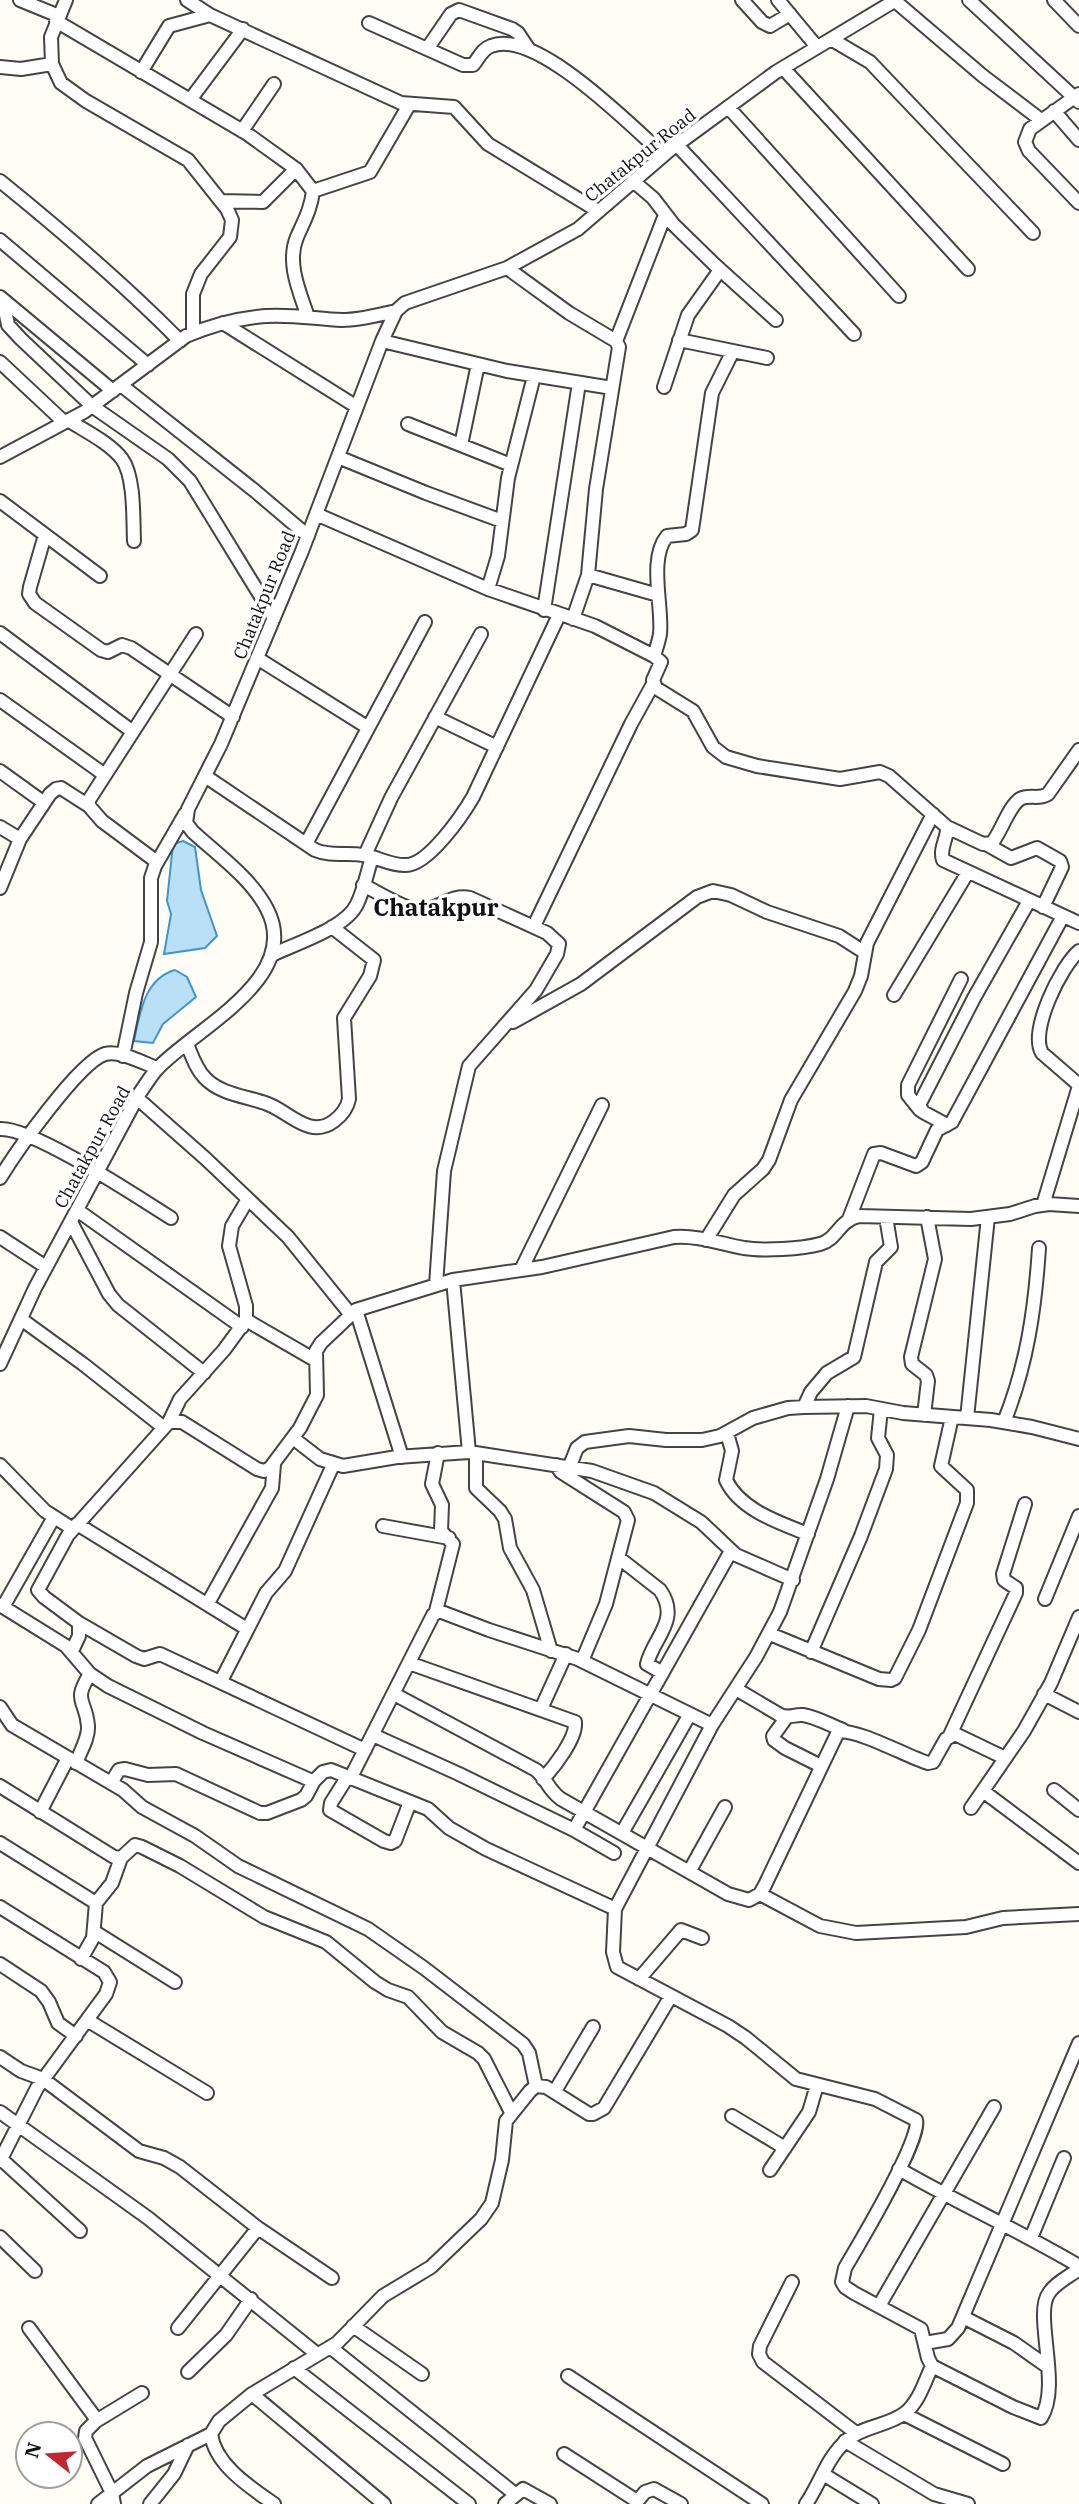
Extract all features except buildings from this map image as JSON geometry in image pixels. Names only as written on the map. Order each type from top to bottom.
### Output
[{"type":"street","points":[[20,0],[58,18],[141,72],[242,131],[296,169],[313,191],[311,208],[293,251],[299,291],[308,317]]},
{"type":"street","points":[[66,0],[51,37],[52,64],[61,83],[188,160],[221,201],[232,220],[233,227],[224,247],[197,283],[192,306],[193,333]]},
{"type":"street","points":[[187,0],[210,15],[375,92],[409,105],[454,107],[488,144],[598,211]]},
{"type":"street","points":[[742,0],[762,22],[770,26],[790,14]]},
{"type":"street","points":[[778,0],[817,47]]},
{"type":"street","points":[[896,0],[952,51],[1041,120]]},
{"type":"street","name":"Chatakpur Road","points":[[157,862],[188,809],[233,717],[308,536],[382,341],[396,311],[405,303],[508,268],[578,229],[664,155],[728,107],[783,68],[896,0]]},
{"type":"street","points":[[969,0],[1078,97],[1030,129],[1025,142],[1079,203]]},
{"type":"street","points":[[1055,0],[1079,26]]},
{"type":"street","points":[[427,49],[451,14],[459,10],[512,29],[522,37],[528,48]]},
{"type":"street","points":[[141,72],[169,26],[210,15]]},
{"type":"street","points":[[369,23],[469,66],[490,46],[507,43],[528,48],[561,67],[664,155]]},
{"type":"street","points":[[190,100],[243,29]]},
{"type":"street","points":[[831,39],[870,62],[1033,233]]},
{"type":"street","points":[[0,67],[20,69],[52,64]]},
{"type":"street","points":[[783,68],[968,269]]},
{"type":"street","points":[[242,131],[274,84]]},
{"type":"street","points":[[313,191],[370,172],[409,105]]},
{"type":"street","points":[[728,107],[899,296]]},
{"type":"street","points":[[1054,111],[1079,140]]},
{"type":"street","points":[[677,145],[854,334]]},
{"type":"street","points":[[221,201],[263,202],[296,169]]},
{"type":"street","points":[[0,181],[78,244],[140,300],[180,341]]},
{"type":"street","points":[[633,181],[653,198],[665,215],[720,270],[776,320]]},
{"type":"street","points":[[616,341],[665,215]]},
{"type":"street","points":[[0,240],[148,365]]},
{"type":"street","points":[[508,268],[569,313],[616,341],[619,346],[596,489],[588,575],[573,619]]},
{"type":"street","points":[[664,387],[693,307],[720,270]]},
{"type":"street","points":[[2,298],[255,491],[308,536]]},
{"type":"street","points":[[2,298],[8,325],[92,407],[168,459],[182,472],[196,489],[274,618]]},
{"type":"street","points":[[0,457],[92,407],[193,333],[223,323],[265,316],[344,320],[396,311]]},
{"type":"street","points":[[223,323],[357,407]]},
{"type":"street","points":[[679,340],[767,358]]},
{"type":"street","points":[[382,341],[534,376],[612,388]]},
{"type":"street","points":[[654,656],[660,633],[657,578],[664,539],[692,530],[712,393],[733,351]]},
{"type":"street","points":[[0,362],[66,421],[115,452],[127,468],[132,498],[134,541]]},
{"type":"street","points":[[461,445],[478,364]]},
{"type":"street","points":[[488,589],[498,556],[512,465],[534,376]]},
{"type":"street","points":[[544,610],[579,383]]},
{"type":"street","points":[[408,424],[512,465]]},
{"type":"street","points":[[338,457],[502,521]]},
{"type":"street","points":[[0,502],[100,576]]},
{"type":"street","points":[[316,514],[488,589],[612,634],[661,662],[653,684],[534,926]]},
{"type":"street","points":[[45,535],[30,587],[29,594],[35,603],[101,650],[108,652],[122,645],[127,646],[233,717]]},
{"type":"street","points":[[588,575],[658,595]]},
{"type":"street","points":[[205,776],[325,854],[369,856],[403,866],[412,865],[422,860],[465,811],[559,615]]},
{"type":"street","points":[[306,844],[425,622]]},
{"type":"street","points":[[0,634],[133,732]]},
{"type":"street","points":[[89,807],[92,793],[195,634]]},
{"type":"street","points":[[274,954],[331,927],[351,914],[357,905],[369,856],[390,799],[481,634]]},
{"type":"street","points":[[257,658],[367,727]]},
{"type":"street","points":[[653,684],[693,710],[713,747],[726,757],[757,766],[840,779],[880,772],[889,776],[947,827],[1011,858],[1037,848],[1060,860],[1062,867],[1043,907]]},
{"type":"street","points":[[0,699],[105,775]]},
{"type":"street","points":[[436,717],[497,747]]},
{"type":"street","points":[[986,844],[995,840],[1018,800],[1026,797],[1041,798],[1048,794],[1079,750]]},
{"type":"street","points":[[0,771],[43,803]]},
{"type":"street","points":[[1,885],[20,839],[43,803],[56,789],[61,788],[157,862],[152,878],[151,942],[136,993],[123,1056]]},
{"type":"street","points":[[188,809],[186,823],[192,832],[249,884],[268,910],[276,939],[274,954]]},
{"type":"street","points":[[706,1240],[734,1195],[769,1160],[791,1100],[855,991],[861,976],[864,952],[933,814]]},
{"type":"street","points":[[0,827],[20,839]]},
{"type":"street","points":[[947,827],[948,834],[941,857],[947,863],[1079,923]]},
{"type":"street","points":[[894,995],[968,872]]},
{"type":"street","points":[[363,885],[420,911],[461,896],[470,898],[534,926],[556,938],[559,944],[557,954],[536,990],[469,1066],[444,1171],[436,1285]]},
{"type":"street","points":[[500,1029],[581,984],[704,893],[713,891],[731,895],[767,912],[839,936],[864,952]]},
{"type":"street","points":[[920,1110],[922,1100],[974,998],[1029,901]]},
{"type":"street","points":[[21,1319],[166,1425],[181,1422],[264,1471],[274,1464],[293,1438],[317,1395],[316,1352],[321,1343],[353,1313],[453,1280],[599,1256],[674,1237],[766,1250],[819,1244],[829,1240],[849,1219],[874,1154],[881,1153],[916,1166],[922,1162],[937,1130],[955,1117],[1063,916]]},
{"type":"street","points":[[187,1044],[205,1079],[226,1092],[277,1107],[299,1122],[314,1128],[323,1127],[339,1117],[347,1108],[349,1099],[344,1018],[370,976],[374,960],[331,927]]},
{"type":"street","points":[[1043,1205],[1079,1085],[1042,1053],[1038,1042],[1039,1028],[1061,973],[1079,950]]},
{"type":"street","name":"Chatakpur Road","points":[[0,1364],[3,1348],[21,1319],[137,1098],[157,1068],[222,1017],[267,969],[274,954]]},
{"type":"street","points":[[947,1125],[920,1110],[906,1089],[961,979]]},
{"type":"street","points":[[0,1178],[29,1136],[84,1068],[104,1055],[113,1054],[157,1068]]},
{"type":"street","points":[[137,1098],[288,1237],[353,1313],[402,1457]]},
{"type":"street","points":[[521,1270],[602,1105]]},
{"type":"street","points":[[0,1129],[29,1136],[97,1172],[171,1218]]},
{"type":"street","points":[[248,1199],[232,1226],[229,1246],[246,1306],[244,1324],[180,1399],[166,1425],[75,1527],[55,1556],[38,1590],[79,1623],[136,1656],[144,1658],[160,1654],[365,1750]]},
{"type":"street","points":[[849,1219],[988,1217],[1043,1205],[1079,1206]]},
{"type":"street","points":[[74,1216],[244,1324],[316,1360]]},
{"type":"street","points":[[74,1216],[109,1294],[118,1305],[204,1373]]},
{"type":"street","points":[[804,1406],[810,1392],[827,1373],[854,1357],[876,1262],[891,1247],[886,1217]]},
{"type":"street","points":[[924,1415],[928,1381],[926,1375],[912,1364],[911,1357],[935,1259],[927,1217]]},
{"type":"street","points":[[967,1418],[988,1217]]},
{"type":"street","points":[[2,1244],[47,1267]]},
{"type":"street","points":[[1004,1422],[1020,1382],[1029,1344],[1039,1248]]},
{"type":"street","points":[[453,1280],[476,1488],[500,1511],[505,1520],[510,1548],[533,1590],[551,1651]]},
{"type":"street","points":[[563,1466],[585,1441],[629,1436],[702,1440],[727,1433],[753,1418],[804,1406],[848,1406],[1004,1422],[1079,1439]]},
{"type":"street","points":[[806,2504],[845,2441],[856,2433],[904,2414],[915,2401],[932,2366],[921,2329],[845,2287],[842,2276],[899,2169],[917,2131],[916,2120],[875,2099],[796,2078],[746,2038],[617,1967],[614,1962],[615,1909],[712,1725],[770,1634],[793,1580],[848,1406]]},
{"type":"street","points":[[811,1652],[861,1536],[886,1469],[887,1455],[878,1438],[881,1409]]},
{"type":"street","points":[[770,1634],[879,1679],[891,1680],[899,1673],[919,1630],[967,1503],[967,1490],[941,1466],[953,1417]]},
{"type":"street","points":[[727,1433],[732,1451],[726,1480],[734,1494],[776,1521],[808,1534]]},
{"type":"street","points":[[293,1438],[311,1453],[333,1465],[473,1452],[563,1466],[614,1478],[654,1493],[701,1522],[731,1551],[793,1580]]},
{"type":"street","points":[[410,1802],[395,1841],[391,1843],[330,1810],[331,1802],[350,1777],[365,1750],[436,1611],[453,1550],[453,1544],[441,1531],[442,1504],[432,1484],[438,1454]]},
{"type":"street","points":[[208,1603],[272,1488],[274,1464]]},
{"type":"street","points":[[0,1465],[54,1517],[208,1603],[247,1629]]},
{"type":"street","points":[[221,1681],[270,1586],[285,1572],[333,1465]]},
{"type":"street","points":[[563,1466],[571,1479],[624,1512],[628,1520],[606,1604],[582,1661]]},
{"type":"street","points":[[736,1689],[786,1718],[801,1715],[928,1763],[933,1762],[950,1735],[1016,1593],[1016,1588],[1004,1580],[1003,1574],[1025,1504]]},
{"type":"street","points":[[1045,1599],[1079,1516]]},
{"type":"street","points":[[54,1517],[2,1606],[72,1651],[90,1674],[108,1686],[203,1733],[314,1781]]},
{"type":"street","points":[[383,1526],[449,1538]]},
{"type":"street","points":[[574,1830],[731,1551]]},
{"type":"street","points":[[619,1558],[660,1590],[664,1597],[667,1622],[647,1664],[661,1672]]},
{"type":"street","points":[[436,1611],[566,1654],[712,1725]]},
{"type":"street","points":[[971,1808],[1024,1731],[1075,1634],[1079,1617]]},
{"type":"street","points":[[72,1651],[79,1636],[79,1623]]},
{"type":"street","points":[[541,1709],[566,1654]]},
{"type":"street","points":[[409,1662],[571,1720],[576,1726],[557,1762],[543,1779]]},
{"type":"street","points":[[40,1812],[88,1732],[80,1689],[90,1674]]},
{"type":"street","points":[[394,1694],[536,1770],[551,1792],[584,1812],[728,1894],[749,1900],[761,1894],[835,1736],[843,1731]]},
{"type":"street","points":[[1044,1694],[1079,1712]]},
{"type":"street","points":[[0,1707],[12,1725],[111,1783],[142,1807],[195,1836],[238,1866],[368,1928],[523,2044],[529,2053],[536,2087]]},
{"type":"street","points":[[622,1833],[690,1714]]},
{"type":"street","points":[[786,1718],[773,1736],[774,1740],[821,1766]]},
{"type":"street","points":[[373,1735],[459,1773],[614,1853]]},
{"type":"street","points":[[950,1735],[960,1735],[1006,1758]]},
{"type":"street","points":[[111,1783],[119,1770],[148,1775],[170,1773],[252,1810],[267,1813],[301,1800],[314,1781],[327,1769],[428,1809],[449,1828],[486,1849],[615,1909]]},
{"type":"street","points":[[0,1786],[108,1854],[121,1858]]},
{"type":"street","points":[[1054,1790],[1079,1810]]},
{"type":"street","points":[[983,1791],[1079,1863]]},
{"type":"street","points":[[688,1872],[725,1807]]},
{"type":"street","points":[[0,1843],[96,1903]]},
{"type":"street","points":[[81,1959],[95,1932],[96,1903],[112,1883],[121,1858],[135,1845],[142,1847],[264,1917],[334,1947],[375,1982],[408,1997],[448,2036],[484,2059],[511,2112]]},
{"type":"street","points":[[761,1894],[820,1927],[856,1933],[955,1927],[1003,1918],[1079,1914]]},
{"type":"street","points":[[0,1907],[104,1972],[110,1982],[106,1994],[43,2079],[1,2160],[80,2231]]},
{"type":"street","points":[[639,1979],[681,1930],[702,1938]]},
{"type":"street","points":[[95,1932],[175,1982]]},
{"type":"street","points":[[0,1964],[41,1992],[49,2002],[58,2023],[76,2036]]},
{"type":"street","points":[[98,2504],[113,2498],[148,2466],[211,2434],[219,2421],[251,2394],[330,2347],[383,2296],[430,2267],[481,2219],[492,2203],[502,2160],[504,2127],[511,2112],[536,2087],[555,2091],[583,2112],[593,2114],[604,2108],[671,1996]]},
{"type":"street","points":[[88,2020],[207,2093]]},
{"type":"street","points":[[555,2091],[593,2027]]},
{"type":"street","points":[[925,2343],[948,2339],[954,2335],[1079,2043]]},
{"type":"street","points":[[0,2057],[21,2071],[43,2079],[139,2151],[164,2158],[180,2167],[258,2228],[332,2278]]},
{"type":"street","points":[[770,2170],[809,2112],[817,2085]]},
{"type":"street","points":[[879,2306],[994,2107]]},
{"type":"street","points":[[0,2112],[148,2218],[317,2354]]},
{"type":"street","points":[[732,2116],[785,2148]]},
{"type":"street","points":[[1031,2238],[1064,2158]]},
{"type":"street","points":[[899,2169],[1031,2238],[1079,2267],[1049,2291],[1046,2297],[1048,2399],[1043,2416],[1038,2419],[932,2366]]},
{"type":"street","points":[[178,2328],[258,2228]]},
{"type":"street","points":[[0,2237],[35,2271]]},
{"type":"street","points":[[792,2282],[760,2346],[759,2354],[763,2362],[856,2433]]},
{"type":"street","points":[[188,2372],[226,2335],[251,2299]]},
{"type":"street","points":[[963,2316],[1014,2343],[1048,2367]]},
{"type":"street","points":[[354,2326],[422,2374]]},
{"type":"street","points":[[29,2328],[96,2421]]},
{"type":"street","points":[[330,2347],[515,2494]]},
{"type":"street","points":[[294,2368],[469,2504]]},
{"type":"street","points":[[568,2376],[762,2504]]},
{"type":"street","points":[[113,2498],[85,2438],[86,2431],[96,2421],[142,2393]]},
{"type":"street","points":[[251,2394],[384,2504]]},
{"type":"street","points":[[904,2414],[1003,2464]]},
{"type":"street","points":[[211,2434],[215,2450],[223,2461],[274,2504]]},
{"type":"street","points":[[845,2441],[934,2494],[968,2504]]},
{"type":"street","points":[[150,2504],[174,2474],[189,2445]]},
{"type":"street","points":[[564,2454],[636,2503],[645,2492],[654,2490],[681,2504]]},
{"type":"street","points":[[823,2474],[872,2504]]},
{"type":"street","points":[[505,2504],[523,2489],[550,2504]]},
{"type":"water","points":[[183,841],[195,847],[201,890],[217,936],[205,948],[164,954],[171,914],[167,901],[173,844]]},
{"type":"water","points":[[175,970],[187,977],[196,997],[163,1024],[153,1043],[134,1041],[141,1009],[150,989],[165,974]]},
{"type":"district","name":"Chatakpur","points":[[436,907]]}]
